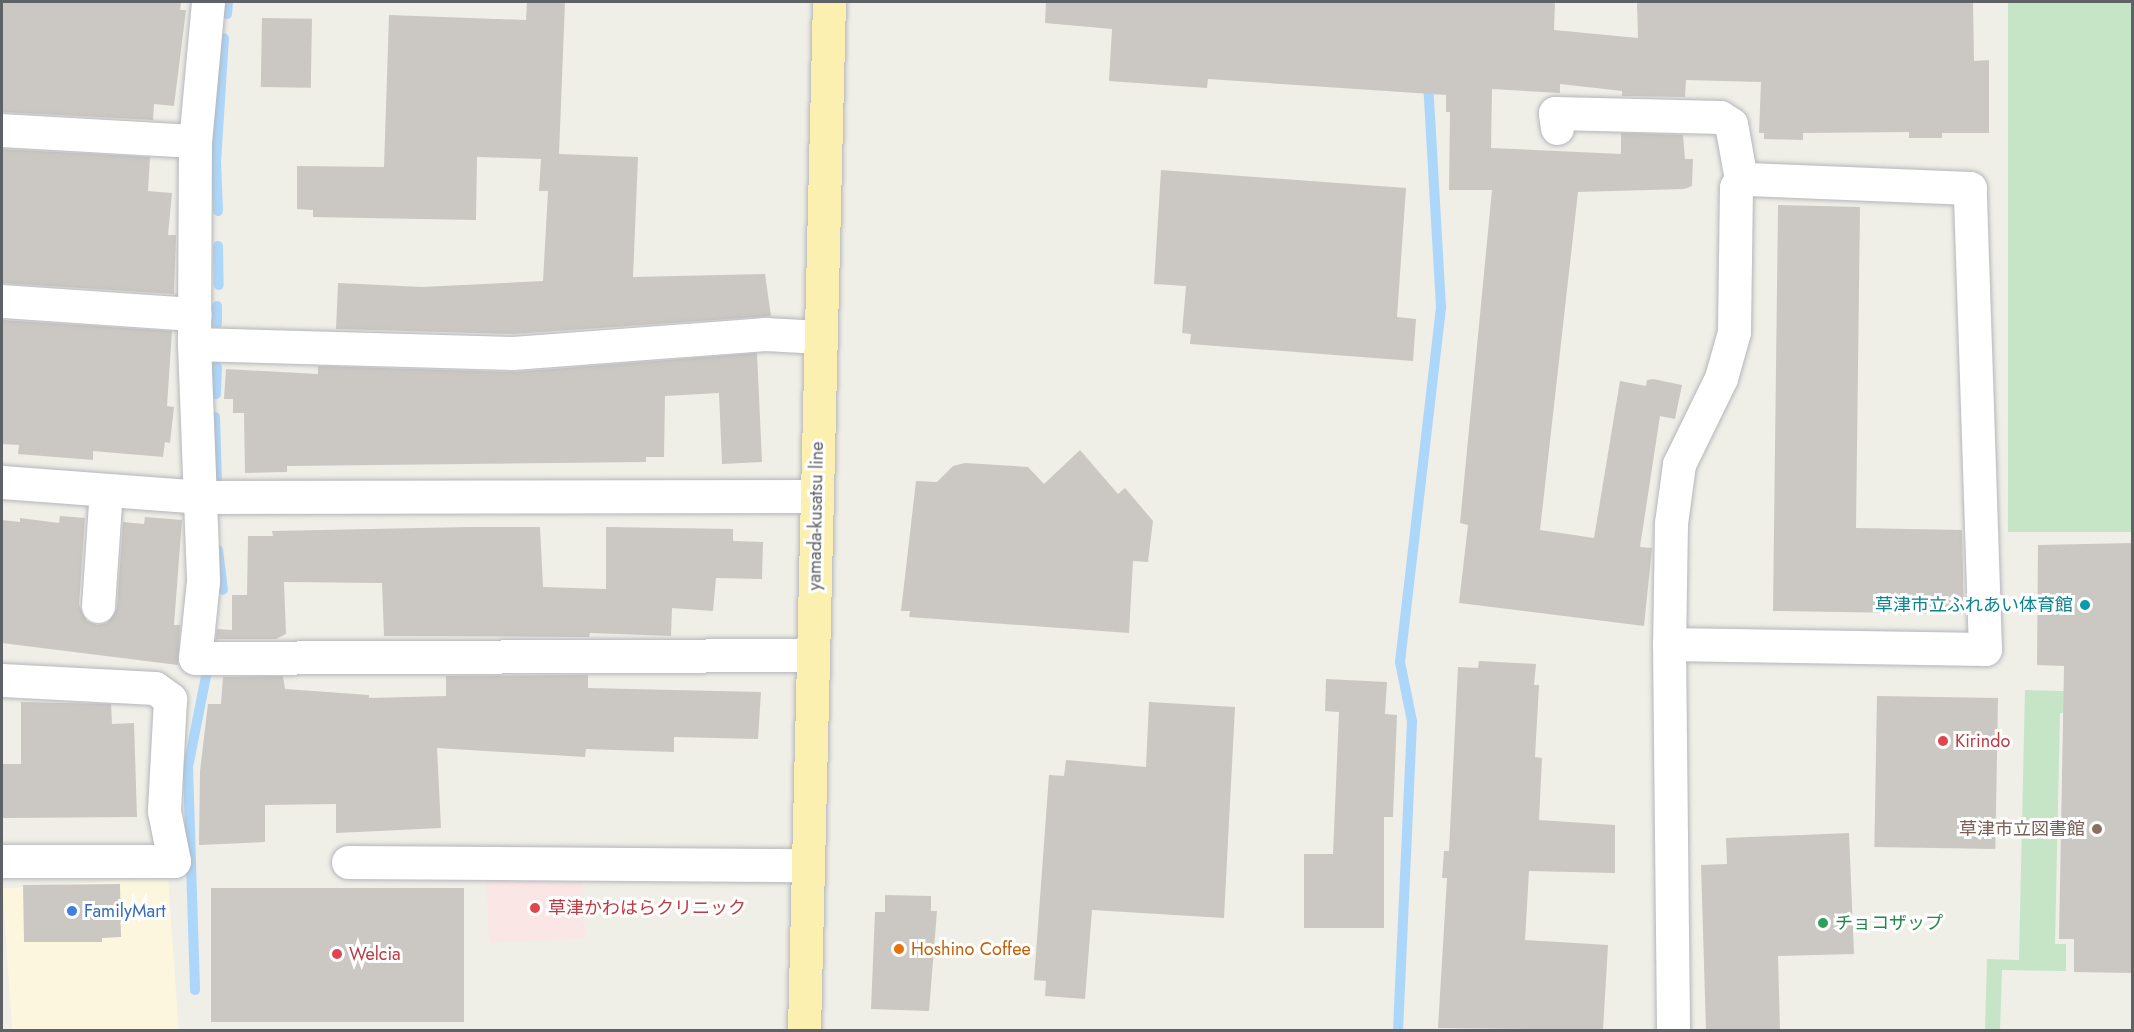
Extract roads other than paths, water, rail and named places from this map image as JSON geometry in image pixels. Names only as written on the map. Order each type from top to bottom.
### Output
[{"type":"main road","name":"yamada-kusatsu line","points":[[804,1030],[829,2]]},
{"type":"street","points":[[208,2],[195,141],[194,329],[202,497],[203,581],[195,658],[813,655]]},
{"type":"street","points":[[1557,128],[1555,113],[1720,117],[1731,124],[1741,179],[1736,187],[1734,332],[1721,378],[1679,464],[1671,524],[1669,644],[1674,1030]]},
{"type":"street","points":[[2,130],[195,141]]},
{"type":"street","points":[[1669,644],[1984,649],[1970,188],[1741,179]]},
{"type":"street","points":[[2,301],[194,329],[513,353],[765,334],[821,337]]},
{"type":"street","points":[[2,482],[202,497],[817,496]]},
{"type":"street","points":[[98,606],[106,490]]},
{"type":"street","points":[[2,680],[155,688],[170,699],[164,811],[174,861],[2,861]]},
{"type":"street","points":[[348,862],[808,865]]},
{"type":"waterway","points":[[227,14],[228,2]]},
{"type":"waterway","points":[[218,211],[216,162],[224,38]]},
{"type":"waterway","points":[[1398,1030],[1412,721],[1400,662],[1441,307],[1428,81]]},
{"type":"waterway","points":[[218,246],[219,285]]},
{"type":"waterway","points":[[217,306],[217,323]]},
{"type":"waterway","points":[[216,394],[217,367]]},
{"type":"waterway","points":[[215,417],[217,483]]},
{"type":"waterway","points":[[218,550],[223,590]]},
{"type":"waterway","points":[[195,990],[188,767],[207,671]]},
{"type":"place","name":"草津市立ふれあい体育館","points":[[2085,605]]},
{"type":"place","name":"Kirindo","points":[[1943,741]]},
{"type":"place","name":"草津市立図書館","points":[[2097,829]]},
{"type":"place","name":"草津かわはらクリニック","points":[[535,908]]},
{"type":"place","name":"FamilyMart","points":[[72,911]]},
{"type":"place","name":"チョコザップ","points":[[1823,923]]},
{"type":"place","name":"Hoshino Coffee","points":[[899,949]]},
{"type":"place","name":"Welcia","points":[[337,954]]}]
